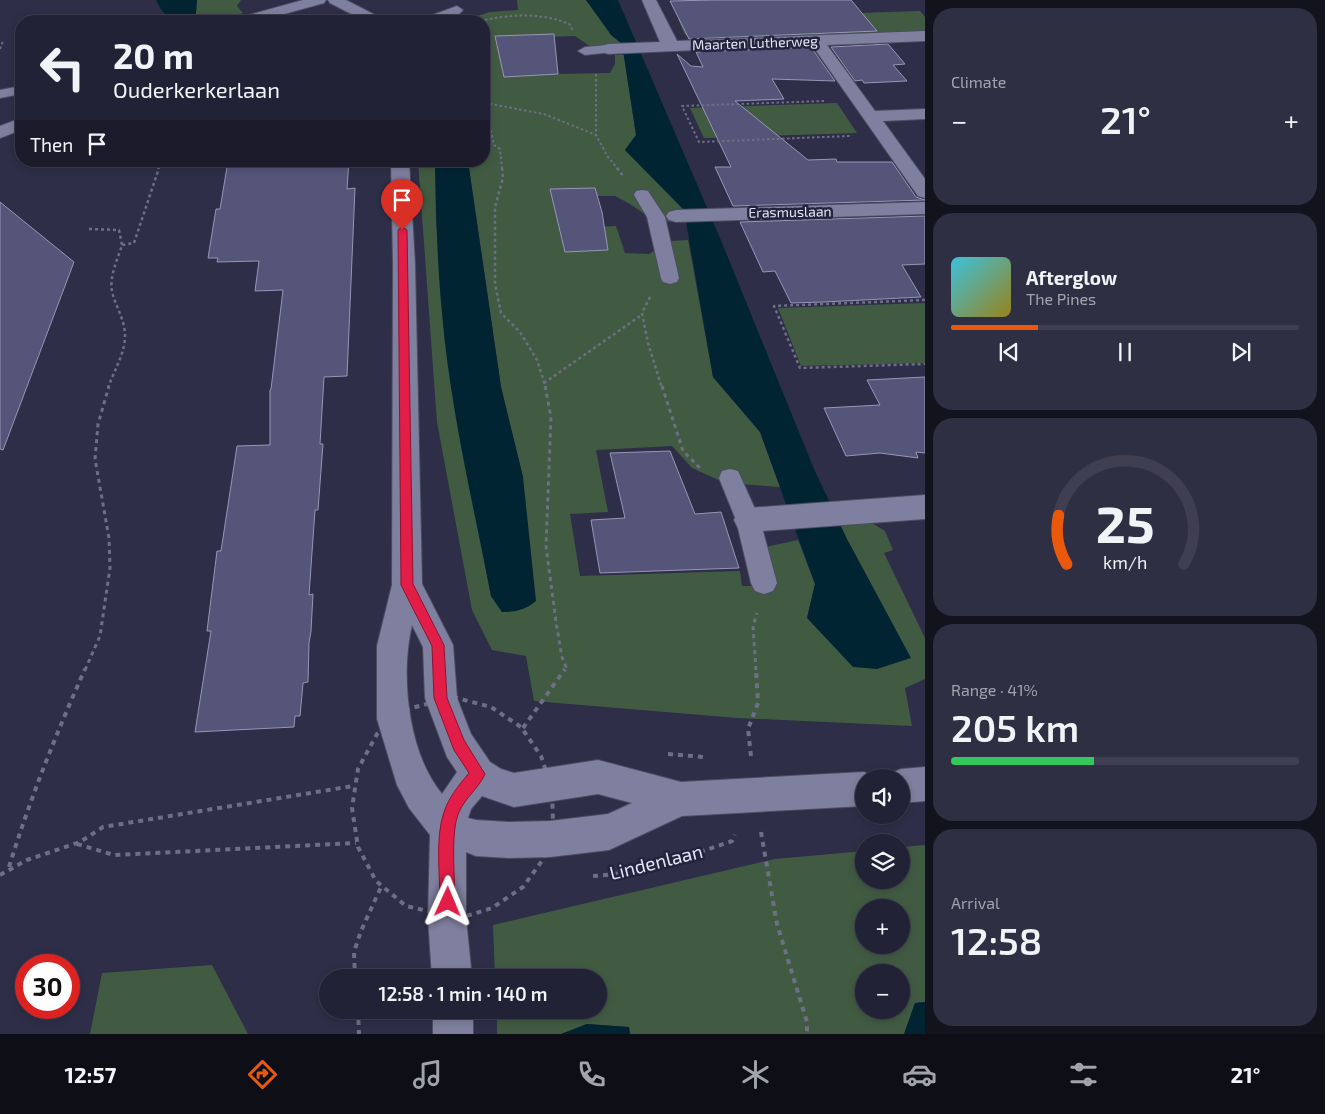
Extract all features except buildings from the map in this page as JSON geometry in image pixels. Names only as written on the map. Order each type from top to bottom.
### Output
[{"type":"street","points":[[250,15],[284,0]]},
{"type":"street","points":[[265,15],[319,0]]},
{"type":"street","points":[[334,0],[364,15]]},
{"type":"street","points":[[365,0],[384,11],[386,15]]},
{"type":"street","points":[[649,0],[666,39],[672,46]]},
{"type":"street","name":"Maarten Lutherweg","points":[[608,49],[925,36]]},
{"type":"street","points":[[816,40],[925,192]]},
{"type":"street","points":[[869,116],[925,114]]},
{"type":"street","points":[[0,133],[15,126]]},
{"type":"street","points":[[400,167],[404,264],[407,585],[392,646],[393,719],[409,773],[421,796],[448,829],[476,838],[509,840],[550,839],[609,832],[681,799]]},
{"type":"street","name":"Erasmuslaan","points":[[676,216],[925,208]]},
{"type":"street","points":[[748,520],[925,507]]},
{"type":"street","points":[[407,585],[438,645],[441,698],[459,745],[478,774],[493,784],[514,790],[598,777],[681,799],[855,790]]},
{"type":"street","points":[[451,969],[447,918],[448,829],[451,813],[459,797],[478,774]]},
{"type":"street","points":[[910,785],[925,784]]},
{"type":"street","points":[[453,1019],[453,1034]]},
{"type":"lane","points":[[449,15],[457,10]]},
{"type":"lane","name":"Maarten Lutherweg","points":[[585,50],[608,49]]},
{"type":"lane","points":[[0,94],[15,91]]},
{"type":"lane","points":[[642,195],[656,217],[670,278]]},
{"type":"lane","name":"Erasmuslaan","points":[[656,217],[676,216]]},
{"type":"lane","points":[[730,478],[748,520],[764,583]]},
{"type":"path","points":[[490,20],[527,16],[560,19],[571,25],[573,38],[585,50],[597,77],[596,135],[608,157],[642,195]]},
{"type":"path","points":[[0,49],[3,41]]},
{"type":"path","points":[[859,100],[682,106],[699,142],[883,134]]},
{"type":"path","points":[[490,104],[544,114],[596,135]]},
{"type":"path","points":[[490,126],[494,145],[500,150],[503,178],[495,207],[495,284],[501,313],[520,332],[536,360],[549,398],[546,546],[556,622],[562,657],[566,667],[523,728]]},
{"type":"path","points":[[122,246],[134,243],[159,167]]},
{"type":"path","points":[[9,867],[26,811],[54,737],[100,636],[106,604],[110,568],[108,538],[95,459],[98,424],[105,396],[124,349],[125,334],[122,318],[112,290],[112,281],[122,246],[119,230],[90,229]]},
{"type":"path","points":[[670,278],[651,294],[643,314],[648,343],[683,451],[699,468],[730,478]]},
{"type":"path","points":[[925,300],[774,306],[800,368],[925,364]]},
{"type":"path","points":[[544,383],[643,314]]},
{"type":"path","points":[[764,583],[753,626],[758,703],[748,729],[755,796],[777,924],[807,1022],[807,1034]]},
{"type":"path","points":[[355,969],[354,952],[361,930],[380,887],[361,856],[356,843],[351,821],[352,786],[361,760],[375,737]]},
{"type":"path","points":[[0,875],[9,867],[46,852],[76,844],[104,827],[352,786]]},
{"type":"path","name":"Lindenlaan","points":[[588,876],[618,875],[732,841],[755,796]]},
{"type":"path","points":[[76,844],[114,855],[356,843]]},
{"type":"path","points":[[530,878],[540,878]]},
{"type":"path","points":[[358,1019],[359,1034]]},
{"type":"green space","points":[[197,0],[241,0],[237,6],[243,13],[238,15],[195,15]]},
{"type":"green space","points":[[517,0],[586,0],[621,44],[591,47],[575,36],[519,38],[504,75],[610,73],[615,64],[615,55],[624,55],[636,135],[625,150],[684,210],[686,221],[656,222],[615,196],[587,196],[595,227],[616,226],[625,253],[649,254],[670,241],[688,240],[713,377],[760,432],[780,487],[725,483],[692,468],[672,446],[596,450],[608,512],[570,514],[580,576],[740,571],[742,586],[770,586],[761,548],[798,540],[815,584],[807,618],[846,537],[838,521],[865,519],[885,531],[893,550],[884,553],[925,638],[925,679],[905,688],[912,726],[738,718],[534,701],[526,656],[492,650],[472,610],[437,422],[418,167],[435,167],[436,221],[455,404],[491,596],[502,612],[523,477],[501,387],[469,167],[490,167],[490,15],[480,15],[490,12],[518,10]]},
{"type":"green space","points":[[920,11],[925,17],[925,32],[695,39],[685,35],[678,19]]},
{"type":"green space","points":[[837,103],[857,133],[704,138],[690,108]]},
{"type":"green space","points":[[925,303],[925,363],[801,366],[778,308]]},
{"type":"green space","points":[[925,845],[925,1002],[915,1003],[910,1017],[910,964],[855,964],[855,1019],[909,1019],[904,1034],[630,1034],[629,1027],[587,1024],[561,1034],[497,1034],[497,1019],[607,1019],[607,969],[495,969],[493,925],[775,859],[855,852],[855,889],[910,889],[910,846]]},
{"type":"green space","points":[[212,965],[248,1034],[90,1034],[102,973]]},
{"type":"water","points":[[156,0],[197,0],[195,15],[166,15]]},
{"type":"water","points":[[586,0],[618,0],[720,238],[814,469],[846,537],[911,658],[877,669],[853,667],[807,618],[815,584],[760,432],[713,377],[684,210],[625,150],[636,135],[622,44],[611,35]]},
{"type":"water","points":[[435,167],[469,167],[501,387],[523,477],[536,601],[528,607],[516,611],[502,612],[491,596],[450,384],[440,294]]},
{"type":"water","points":[[925,1002],[925,1034],[904,1034],[910,1019],[915,1003]]},
{"type":"water","points":[[587,1024],[629,1027],[630,1034],[561,1034]]},
{"type":"route","points":[[402,230],[404,264],[407,585],[438,645],[441,698],[459,745],[478,774],[459,797],[451,813],[448,829],[448,902]]}]
